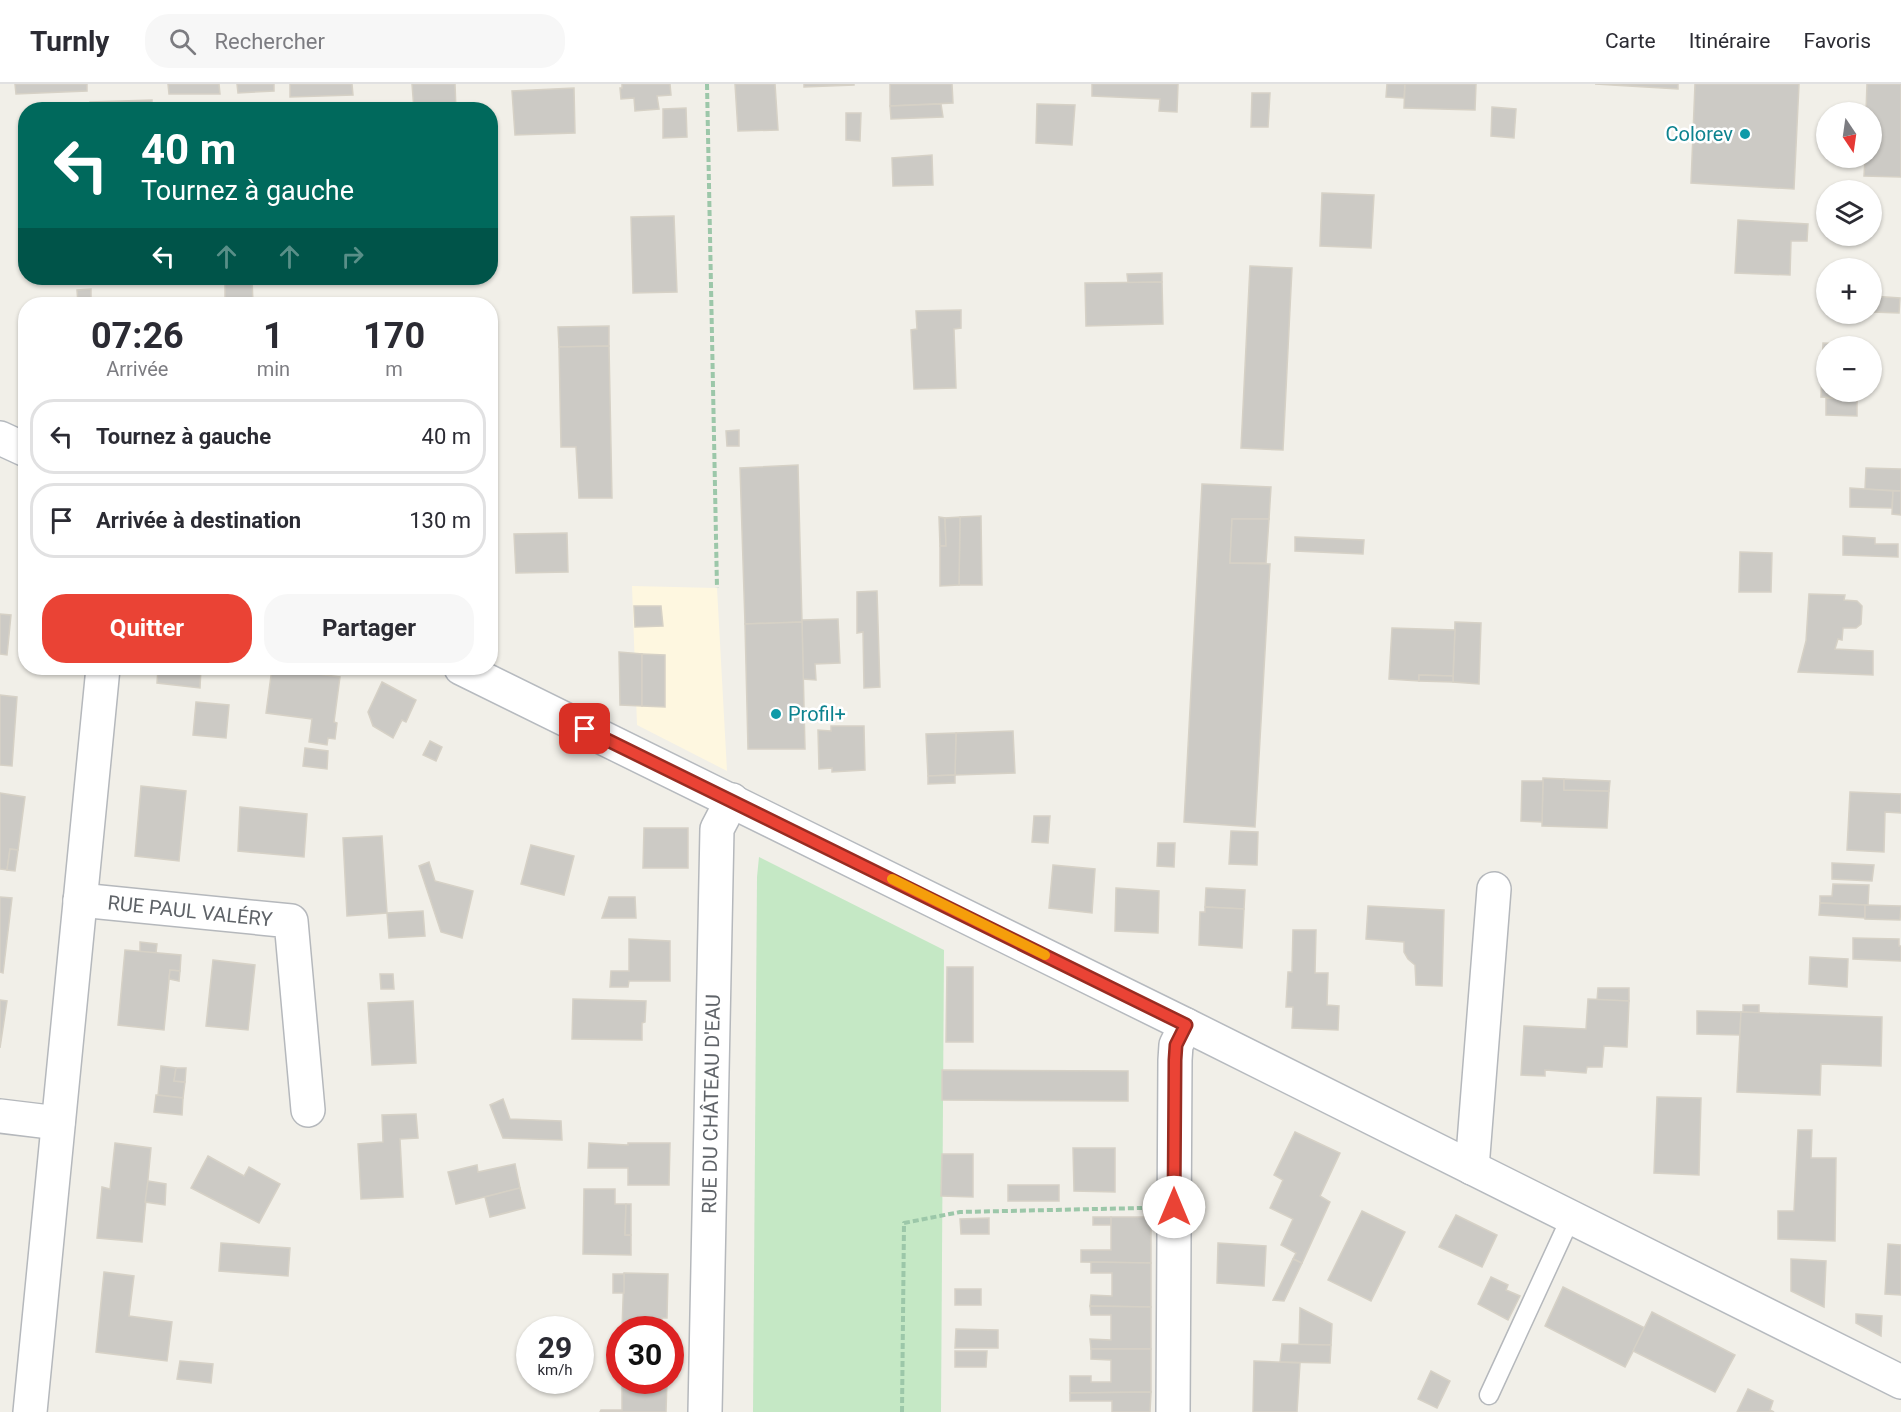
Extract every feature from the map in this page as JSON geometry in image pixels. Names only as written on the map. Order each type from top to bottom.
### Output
[{"type":"street","points":[[0,438],[18,446]]},
{"type":"street","name":"RUE PAUL VALÉRY","points":[[30,1412],[102,675]]},
{"type":"street","points":[[475,675],[1186,1025],[1901,1382]]},
{"type":"street","name":"RUE DU CHÂTEAU D'EAU","points":[[705,1412],[717,829],[732,800]]},
{"type":"street","points":[[1472,1168],[1494,889]]},
{"type":"street","name":"RUE PAUL VALÉRY","points":[[80,900],[291,921],[308,1110]]},
{"type":"street","points":[[1173,1412],[1175,1060],[1176,1045],[1186,1025]]},
{"type":"street","points":[[0,1116],[57,1123]]},
{"type":"lane","points":[[1489,1395],[1571,1217]]},
{"type":"path","points":[[707,84],[717,588]]},
{"type":"path","points":[[902,1412],[904,1223],[960,1212],[1174,1207]]},
{"type":"shaded area","points":[[632,586],[717,588],[727,771],[637,725]]},
{"type":"green space","points":[[759,857],[944,950],[941,1412],[753,1412]]},
{"type":"building","points":[[15,84],[87,84],[87,91],[16,94]]},
{"type":"building","points":[[168,84],[219,84],[220,94],[169,94]]},
{"type":"building","points":[[237,84],[274,84],[274,91],[238,93]]},
{"type":"building","points":[[290,84],[352,84],[353,95],[290,97]]},
{"type":"building","points":[[412,84],[455,84],[456,102],[413,102]]},
{"type":"building","points":[[622,84],[670,84],[671,95],[657,96],[659,109],[635,111],[634,98],[621,99]]},
{"type":"building","points":[[735,84],[775,84],[778,130],[738,131]]},
{"type":"building","points":[[804,84],[854,84],[854,85],[804,87]]},
{"type":"building","points":[[890,84],[952,84],[953,103],[890,106]]},
{"type":"building","points":[[1092,84],[1178,84],[1177,112],[1159,111],[1160,99],[1092,96]]},
{"type":"building","points":[[1387,84],[1405,84],[1404,98],[1386,97]]},
{"type":"building","points":[[1405,84],[1476,84],[1475,110],[1404,108]]},
{"type":"building","points":[[1595,84],[1678,84],[1678,89]]},
{"type":"building","name":"Colorev","points":[[1695,84],[1799,84],[1794,189],[1691,183]]},
{"type":"building","points":[[1867,84],[1901,84],[1901,177],[1864,176],[1864,168],[1882,168],[1882,102],[1866,102]]},
{"type":"building","points":[[574,88],[575,133],[515,135],[512,91]]},
{"type":"building","points":[[1252,93],[1270,93],[1268,127],[1251,127]]},
{"type":"building","points":[[152,100],[152,102],[90,102]]},
{"type":"building","points":[[941,104],[943,117],[891,119],[890,106]]},
{"type":"building","points":[[1037,104],[1075,105],[1072,145],[1036,143]]},
{"type":"building","points":[[1492,107],[1516,109],[1514,138],[1491,136]]},
{"type":"building","points":[[686,108],[687,137],[663,138],[663,109]]},
{"type":"building","points":[[846,113],[861,113],[860,141],[846,140]]},
{"type":"building","points":[[932,155],[933,185],[893,186],[892,158]]},
{"type":"building","points":[[1322,193],[1374,195],[1371,248],[1320,246]]},
{"type":"building","points":[[674,216],[677,292],[633,293],[631,217]]},
{"type":"building","points":[[1738,220],[1808,224],[1807,241],[1791,241],[1790,275],[1735,273]]},
{"type":"building","points":[[1250,266],[1292,268],[1283,450],[1241,448]]},
{"type":"building","points":[[1162,273],[1162,282],[1128,283],[1127,274]]},
{"type":"building","points":[[1162,282],[1163,324],[1086,326],[1085,283]]},
{"type":"building","points":[[225,285],[252,285],[253,297],[225,297]]},
{"type":"building","points":[[91,289],[91,297],[78,297],[77,290]]},
{"type":"building","points":[[1882,297],[1900,298],[1899,313],[1882,312]]},
{"type":"building","points":[[961,310],[961,328],[954,329],[956,388],[914,389],[911,330],[917,329],[916,311]]},
{"type":"building","points":[[609,326],[609,346],[559,347],[558,327]]},
{"type":"building","points":[[609,346],[612,498],[579,498],[576,447],[561,447],[559,347]]},
{"type":"building","points":[[1826,402],[1857,402],[1857,416],[1826,415]]},
{"type":"building","points":[[739,430],[739,446],[727,446],[726,431]]},
{"type":"building","points":[[798,465],[802,622],[745,624],[740,468]]},
{"type":"building","points":[[1866,468],[1901,469],[1901,491],[1865,489]]},
{"type":"building","points":[[1202,484],[1271,487],[1269,519],[1232,519],[1230,563],[1270,564],[1255,827],[1184,822]]},
{"type":"building","points":[[1850,488],[1893,491],[1892,508],[1850,507]]},
{"type":"building","points":[[1893,491],[1901,491],[1901,515],[1892,514]]},
{"type":"building","points":[[981,516],[982,585],[959,585],[960,517]]},
{"type":"building","points":[[939,517],[945,518],[946,546],[940,546]]},
{"type":"building","points":[[960,517],[959,585],[940,586],[940,546],[946,546],[945,518]]},
{"type":"building","points":[[1232,519],[1269,519],[1266,563],[1230,563]]},
{"type":"building","points":[[567,533],[568,572],[516,573],[514,534]]},
{"type":"building","points":[[1843,536],[1875,538],[1875,544],[1898,544],[1898,557],[1843,555]]},
{"type":"building","points":[[1295,537],[1364,540],[1363,554],[1295,551]]},
{"type":"building","points":[[1740,552],[1772,553],[1771,592],[1739,592]]},
{"type":"building","points":[[877,591],[880,687],[864,688],[863,632],[857,633],[857,592]]},
{"type":"building","points":[[1809,594],[1845,595],[1844,600],[1857,601],[1862,606],[1861,624],[1856,628],[1843,628],[1842,640],[1838,639],[1835,649],[1873,651],[1873,675],[1798,672],[1806,641]]},
{"type":"building","points":[[634,606],[661,606],[663,626],[635,627]]},
{"type":"building","points":[[0,614],[11,615],[7,655],[0,654]]},
{"type":"building","points":[[838,619],[840,663],[815,664],[816,680],[803,679],[802,620]]},
{"type":"building","name":"Profil+","points":[[802,622],[805,749],[748,749],[745,624]]},
{"type":"building","points":[[1455,622],[1481,623],[1479,684],[1453,682]]},
{"type":"building","points":[[1392,628],[1455,630],[1453,676],[1419,675],[1419,681],[1389,679]]},
{"type":"building","points":[[619,652],[642,654],[642,706],[620,705]]},
{"type":"building","points":[[642,654],[665,655],[665,707],[642,706]]},
{"type":"building","points":[[158,675],[201,675],[200,688],[157,683]]},
{"type":"building","points":[[271,675],[340,677],[334,722],[337,723],[335,739],[328,738],[327,745],[309,742],[312,719],[266,713]]},
{"type":"building","points":[[1419,675],[1453,676],[1453,682],[1419,681]]},
{"type":"building","points":[[382,682],[416,700],[406,722],[402,720],[393,738],[373,726],[368,712]]},
{"type":"building","points":[[0,695],[17,697],[12,766],[0,765]]},
{"type":"building","points":[[196,702],[229,705],[226,738],[193,735]]},
{"type":"building","points":[[831,726],[864,726],[865,770],[832,772],[832,768],[819,769],[818,730],[831,731]]},
{"type":"building","points":[[1013,731],[1015,773],[955,775],[956,733]]},
{"type":"building","points":[[956,733],[955,775],[928,776],[926,734]]},
{"type":"building","points":[[430,741],[442,747],[436,761],[423,755]]},
{"type":"building","points":[[305,748],[328,751],[327,769],[303,766]]},
{"type":"building","points":[[955,775],[955,783],[928,784],[928,776]]},
{"type":"building","points":[[1543,778],[1564,779],[1564,790],[1609,791],[1607,828],[1542,826]]},
{"type":"building","points":[[1564,779],[1610,781],[1609,791],[1564,790]]},
{"type":"building","points":[[1522,781],[1543,781],[1542,822],[1521,821]]},
{"type":"building","points":[[141,786],[186,791],[179,861],[135,856]]},
{"type":"building","points":[[1850,792],[1901,794],[1901,813],[1885,812],[1884,852],[1847,850]]},
{"type":"building","points":[[0,793],[25,797],[18,850],[10,849],[7,870],[0,869]]},
{"type":"building","points":[[240,807],[307,814],[304,857],[238,851]]},
{"type":"building","points":[[1034,816],[1050,816],[1048,843],[1032,842]]},
{"type":"building","points":[[644,828],[688,828],[688,868],[643,868]]},
{"type":"building","points":[[1231,831],[1258,832],[1257,865],[1229,864]]},
{"type":"building","points":[[382,836],[387,913],[347,916],[343,838]]},
{"type":"building","points":[[1158,843],[1175,843],[1174,867],[1157,866]]},
{"type":"building","points":[[531,845],[574,856],[564,895],[521,884]]},
{"type":"building","points":[[10,849],[18,850],[15,871],[7,870]]},
{"type":"building","points":[[429,862],[435,881],[473,891],[462,938],[441,932],[419,866]]},
{"type":"building","points":[[1832,863],[1874,865],[1872,881],[1832,879]]},
{"type":"building","points":[[1053,865],[1095,869],[1092,913],[1049,908]]},
{"type":"building","points":[[1833,884],[1869,885],[1868,905],[1820,903],[1820,896],[1832,896]]},
{"type":"building","points":[[1116,888],[1159,891],[1158,933],[1115,931]]},
{"type":"building","points":[[1206,888],[1245,890],[1244,909],[1205,907]]},
{"type":"building","points":[[0,897],[12,898],[3,973],[0,972]]},
{"type":"building","points":[[609,897],[635,897],[636,918],[602,918]]},
{"type":"building","points":[[1820,903],[1865,905],[1865,918],[1819,915]]},
{"type":"building","points":[[1865,905],[1901,906],[1900,920],[1865,919]]},
{"type":"building","points":[[1368,906],[1444,910],[1442,986],[1416,985],[1415,965],[1404,952],[1404,942],[1366,939]]},
{"type":"building","points":[[1205,907],[1244,909],[1242,948],[1199,945],[1200,912],[1205,912]]},
{"type":"building","points":[[423,911],[425,936],[389,938],[387,913]]},
{"type":"building","points":[[1293,930],[1316,930],[1315,973],[1328,973],[1327,1005],[1339,1006],[1338,1030],[1292,1028],[1293,1007],[1286,1007],[1288,972],[1292,972]]},
{"type":"building","points":[[1853,938],[1899,939],[1901,961],[1853,959]]},
{"type":"building","points":[[629,939],[670,941],[670,981],[629,981],[628,987],[610,987],[611,971],[629,971]]},
{"type":"building","points":[[140,942],[157,944],[156,953],[140,952]]},
{"type":"building","points":[[125,950],[181,955],[180,971],[170,970],[164,1030],[118,1025]]},
{"type":"building","points":[[1810,957],[1848,959],[1847,987],[1809,984]]},
{"type":"building","points":[[213,960],[255,965],[248,1030],[206,1026]]},
{"type":"building","points":[[947,967],[973,967],[973,1042],[946,1042]]},
{"type":"building","points":[[170,970],[180,971],[179,981],[169,979]]},
{"type":"building","points":[[380,974],[393,974],[394,989],[381,989]]},
{"type":"building","points":[[1598,988],[1629,988],[1629,1001],[1597,1000]]},
{"type":"building","points":[[573,999],[646,1001],[642,1040],[572,1039]]},
{"type":"building","points":[[1588,999],[1629,1001],[1627,1047],[1604,1046],[1602,1067],[1587,1067],[1586,1073],[1545,1070],[1545,1076],[1521,1075],[1524,1026],[1586,1029]]},
{"type":"building","points":[[0,1000],[7,1001],[0,1048]]},
{"type":"building","points":[[413,1001],[416,1063],[372,1065],[368,1003]]},
{"type":"building","points":[[1743,1005],[1759,1005],[1759,1013],[1743,1012]]},
{"type":"building","points":[[1697,1011],[1741,1012],[1740,1035],[1697,1034]]},
{"type":"building","points":[[1741,1012],[1882,1017],[1881,1066],[1821,1064],[1820,1095],[1737,1092]]},
{"type":"building","points":[[161,1066],[176,1068],[174,1081],[185,1082],[183,1098],[158,1095]]},
{"type":"building","points":[[176,1068],[186,1068],[185,1082],[174,1081]]},
{"type":"building","points":[[942,1070],[1128,1071],[1128,1101],[942,1100]]},
{"type":"building","points":[[156,1095],[183,1098],[182,1115],[154,1112]]},
{"type":"building","points":[[1657,1097],[1701,1098],[1699,1175],[1654,1173]]},
{"type":"building","points":[[503,1099],[510,1119],[561,1121],[562,1140],[503,1138],[490,1105]]},
{"type":"building","points":[[416,1114],[418,1138],[400,1139],[403,1197],[361,1199],[358,1144],[383,1142],[382,1115]]},
{"type":"building","points":[[1798,1130],[1812,1130],[1811,1158],[1836,1158],[1835,1241],[1778,1239],[1778,1211],[1794,1211]]},
{"type":"building","points":[[1295,1132],[1340,1153],[1320,1196],[1330,1202],[1302,1263],[1293,1259],[1296,1253],[1281,1245],[1293,1219],[1270,1208],[1283,1180],[1274,1175]]},
{"type":"building","points":[[115,1143],[151,1148],[142,1242],[97,1238],[102,1187],[110,1189]]},
{"type":"building","points":[[589,1143],[628,1145],[628,1143],[670,1143],[669,1185],[628,1185],[628,1168],[588,1168]]},
{"type":"building","points":[[1073,1148],[1115,1148],[1115,1192],[1074,1191]]},
{"type":"building","points":[[942,1154],[973,1154],[973,1197],[941,1196]]},
{"type":"building","points":[[208,1156],[244,1176],[249,1167],[280,1184],[259,1223],[191,1188]]},
{"type":"building","points":[[515,1164],[520,1188],[456,1204],[448,1172],[477,1165],[478,1172]]},
{"type":"building","points":[[148,1181],[166,1184],[165,1205],[145,1202]]},
{"type":"building","points":[[1008,1185],[1059,1185],[1059,1201],[1008,1201]]},
{"type":"building","points":[[520,1188],[525,1208],[490,1217],[485,1197]]},
{"type":"building","points":[[584,1189],[615,1189],[615,1204],[626,1204],[625,1235],[631,1235],[631,1255],[583,1254]]},
{"type":"building","points":[[626,1204],[631,1204],[631,1235],[625,1235]]},
{"type":"building","points":[[1362,1211],[1405,1232],[1371,1301],[1328,1280]]},
{"type":"building","points":[[1456,1215],[1497,1235],[1482,1267],[1439,1247]]},
{"type":"building","points":[[1093,1217],[1111,1217],[1112,1225],[1093,1225]]},
{"type":"building","points":[[1111,1217],[1151,1217],[1151,1263],[1081,1262],[1081,1250],[1111,1250]]},
{"type":"building","points":[[989,1218],[989,1234],[961,1234],[960,1219]]},
{"type":"building","points":[[221,1243],[290,1248],[288,1276],[219,1271]]},
{"type":"building","points":[[1218,1243],[1266,1246],[1264,1286],[1217,1283]]},
{"type":"building","points":[[1888,1244],[1901,1245],[1901,1295],[1885,1294]]},
{"type":"building","points":[[1293,1259],[1302,1263],[1284,1301],[1273,1300]]},
{"type":"building","points":[[1791,1259],[1826,1261],[1824,1307],[1791,1291]]},
{"type":"building","points":[[1091,1262],[1151,1263],[1151,1307],[1090,1306],[1091,1295],[1112,1296],[1112,1273],[1091,1273]]},
{"type":"building","points":[[104,1272],[134,1276],[129,1316],[172,1322],[167,1361],[96,1352]]},
{"type":"building","points":[[624,1273],[668,1274],[667,1316],[622,1316]]},
{"type":"building","points":[[613,1274],[624,1274],[624,1293],[613,1293]]},
{"type":"building","points":[[1491,1277],[1508,1285],[1506,1290],[1520,1296],[1508,1320],[1478,1304]]},
{"type":"building","points":[[1563,1287],[1645,1328],[1625,1367],[1545,1326]]},
{"type":"building","points":[[955,1289],[981,1289],[981,1305],[955,1305]]},
{"type":"building","points":[[1090,1306],[1151,1307],[1151,1349],[1091,1349],[1090,1339],[1111,1340],[1111,1315],[1091,1315]]},
{"type":"building","points":[[1300,1308],[1332,1324],[1331,1345],[1299,1345]]},
{"type":"building","points":[[1652,1312],[1735,1355],[1715,1392],[1633,1351]]},
{"type":"building","points":[[1856,1314],[1882,1316],[1881,1336],[1856,1323]]},
{"type":"building","points":[[956,1329],[998,1330],[998,1348],[955,1348]]},
{"type":"building","points":[[1282,1344],[1331,1345],[1330,1363],[1280,1362]]},
{"type":"building","points":[[1091,1349],[1151,1349],[1151,1392],[1070,1393],[1070,1376],[1091,1376],[1091,1382],[1111,1382],[1111,1360],[1091,1359]]},
{"type":"building","points":[[955,1351],[987,1351],[986,1367],[955,1367]]},
{"type":"building","points":[[180,1361],[213,1364],[211,1383],[177,1379]]},
{"type":"building","points":[[1254,1361],[1300,1363],[1297,1412],[1253,1412]]},
{"type":"building","points":[[1431,1371],[1450,1381],[1437,1408],[1418,1399]]},
{"type":"building","points":[[1748,1389],[1773,1401],[1770,1410],[1774,1412],[1737,1412]]},
{"type":"building","points":[[1151,1392],[1150,1412],[1112,1412],[1112,1401],[1070,1401],[1070,1393]]},
{"type":"building","points":[[622,1394],[667,1394],[666,1412],[600,1412],[601,1410],[622,1410]]},
{"type":"slow traffic","points":[[892,879],[1045,955]]},
{"type":"place","name":"Colorev","points":[[1745,134]]},
{"type":"place","name":"Profil+","points":[[776,714]]},
{"type":"route","points":[[585,729],[1186,1025],[1176,1045],[1175,1060],[1174,1207]]}]
